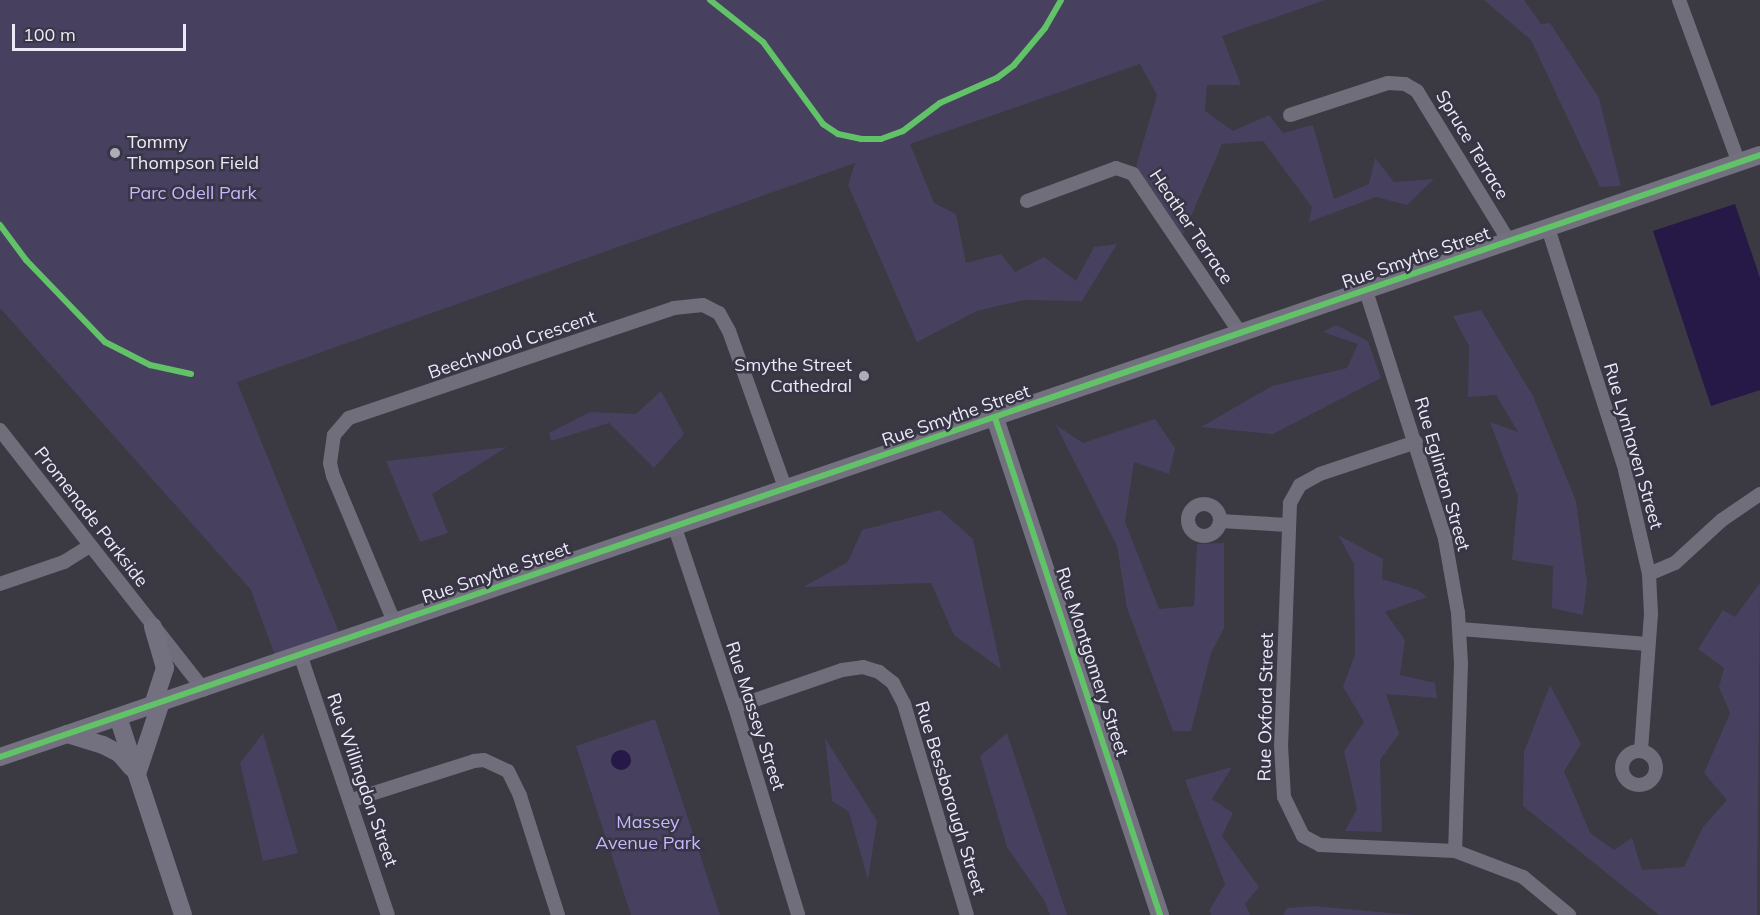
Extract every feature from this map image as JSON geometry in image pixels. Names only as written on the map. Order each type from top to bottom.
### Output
[{"type":"main road","name":"Rue Smythe Street","points":[[0,757],[204,690],[1760,155]]},
{"type":"main road","name":"Rue Montgomery Street","points":[[995,418],[1160,915]]},
{"type":"main road","points":[[137,774],[165,668],[153,627]]},
{"type":"main road","points":[[118,717],[183,915]]},
{"type":"main road","points":[[67,735],[119,753],[137,774]]},
{"type":"street","points":[[1679,0],[1738,162]]},
{"type":"street","name":"Spruce Terrace","points":[[1290,115],[1388,83],[1406,84],[1418,91],[1509,241]]},
{"type":"street","name":"Heather Terrace","points":[[1028,201],[1116,168],[1132,174],[1241,334]]},
{"type":"street","name":"Rue Lynhaven Street","points":[[1548,228],[1625,470],[1649,574],[1651,615],[1647,644],[1641,751]]},
{"type":"street","name":"Rue Eglinton Street","points":[[1366,291],[1416,442],[1445,539],[1460,629],[1455,851]]},
{"type":"street","name":"Beechwood Crescent","points":[[395,624],[333,476],[330,463],[334,435],[349,418],[674,308],[703,305],[719,313],[729,331],[786,490]]},
{"type":"street","name":"Promenade Parkside","points":[[0,430],[204,690]]},
{"type":"street","name":"Rue Oxford Street","points":[[1416,442],[1300,485],[1290,503],[1281,745],[1284,797],[1292,821],[1303,836],[1320,844],[1455,851],[1523,877],[1569,915]]},
{"type":"street","points":[[1649,574],[1675,563],[1722,520],[1760,494]]},
{"type":"street","points":[[1220,521],[1288,525]]},
{"type":"street","name":"Rue Massey Street","points":[[675,528],[735,706],[798,915]]},
{"type":"street","points":[[0,584],[64,562],[90,546]]},
{"type":"street","points":[[1460,629],[1647,644]]},
{"type":"street","name":"Rue Willingdon Street","points":[[300,657],[352,800],[388,915]]},
{"type":"street","name":"Rue Bessborough Street","points":[[735,706],[842,670],[871,669],[893,684],[904,704],[967,915]]},
{"type":"street","points":[[352,800],[474,761],[484,760],[508,771],[520,796],[558,915]]},
{"type":"green space","name":"Parc Odell Park","points":[[0,0],[1325,0],[1222,36],[1241,85],[1207,85],[1205,111],[1233,131],[1269,115],[1283,133],[1313,125],[1334,199],[1369,184],[1375,158],[1394,182],[1434,179],[1407,205],[1376,197],[1309,222],[1312,207],[1263,141],[1222,144],[1183,235],[1136,166],[1157,95],[1140,64],[910,144],[934,203],[956,214],[966,263],[1001,254],[1015,272],[1044,257],[1076,281],[1094,247],[1117,244],[1082,301],[1023,300],[977,311],[917,342],[848,185],[855,163],[237,382],[343,642],[278,664],[251,590],[0,308]]},
{"type":"green space","points":[[1484,0],[1524,0],[1541,24],[1550,23],[1599,98],[1621,186],[1600,187],[1531,40]]},
{"type":"green space","points":[[1481,310],[1533,396],[1576,501],[1587,583],[1583,615],[1552,608],[1553,566],[1512,560],[1518,496],[1490,422],[1518,432],[1496,395],[1468,397],[1469,346],[1453,316]]},
{"type":"green space","points":[[1336,325],[1368,341],[1381,378],[1273,434],[1201,427],[1272,386],[1347,368],[1358,344],[1323,332]]},
{"type":"green space","points":[[661,391],[684,434],[654,468],[609,423],[551,441],[549,433],[590,412],[636,414]]},
{"type":"green space","points":[[1155,419],[1175,448],[1169,474],[1134,462],[1125,522],[1159,609],[1194,606],[1197,544],[1224,543],[1224,628],[1211,653],[1191,731],[1173,731],[1127,608],[1117,546],[1056,425],[1083,443]]},
{"type":"green space","points":[[507,447],[432,494],[448,533],[420,542],[386,461]]},
{"type":"green space","points":[[940,510],[973,539],[1001,669],[954,635],[931,583],[803,587],[848,562],[862,530]]},
{"type":"green space","points":[[1338,535],[1383,559],[1382,579],[1418,590],[1427,597],[1385,612],[1405,640],[1400,675],[1435,683],[1437,698],[1386,694],[1399,734],[1380,760],[1382,832],[1345,831],[1357,809],[1344,751],[1364,722],[1343,687],[1355,655],[1354,564]]},
{"type":"green space","points":[[1760,583],[1757,915],[1659,915],[1523,806],[1524,752],[1550,685],[1581,744],[1564,771],[1590,833],[1614,850],[1632,838],[1642,870],[1684,867],[1703,827],[1727,800],[1704,773],[1730,713],[1719,687],[1724,668],[1698,649],[1723,610],[1735,617]]},
{"type":"green space","name":"Massey Avenue Park","points":[[655,719],[720,915],[631,915],[576,746]]},
{"type":"green space","points":[[263,733],[298,853],[263,861],[240,763]]},
{"type":"green space","points":[[1007,733],[1067,915],[1050,915],[1044,900],[1007,847],[980,756]]},
{"type":"green space","points":[[825,738],[877,821],[868,880],[849,812],[832,801]]},
{"type":"green space","points":[[1232,767],[1212,799],[1233,813],[1222,836],[1259,887],[1245,904],[1250,915],[1211,915],[1209,911],[1225,884],[1185,780]]},
{"type":"green space","points":[[1314,906],[1416,915],[1283,915],[1287,908]]},
{"type":"shaded area","points":[[1735,204],[1760,278],[1760,390],[1711,406],[1653,231]]},
{"type":"shaded area","points":[[617,750],[625,750],[631,756],[631,764],[625,770],[617,770],[611,764],[611,756]]},
{"type":"cycle path","points":[[710,0],[763,42],[823,124],[838,134],[861,139],[881,139],[903,131],[940,103],[997,78],[1014,65],[1045,28],[1061,0]]},
{"type":"cycle path","points":[[0,757],[1760,155]]},
{"type":"cycle path","points":[[0,225],[26,260],[105,342],[150,365],[191,374]]},
{"type":"cycle path","points":[[995,418],[1160,915]]},
{"type":"place","name":"Tommy Thompson Field","points":[[115,153]]},
{"type":"place","name":"Smythe Street Cathedral","points":[[864,376]]}]
